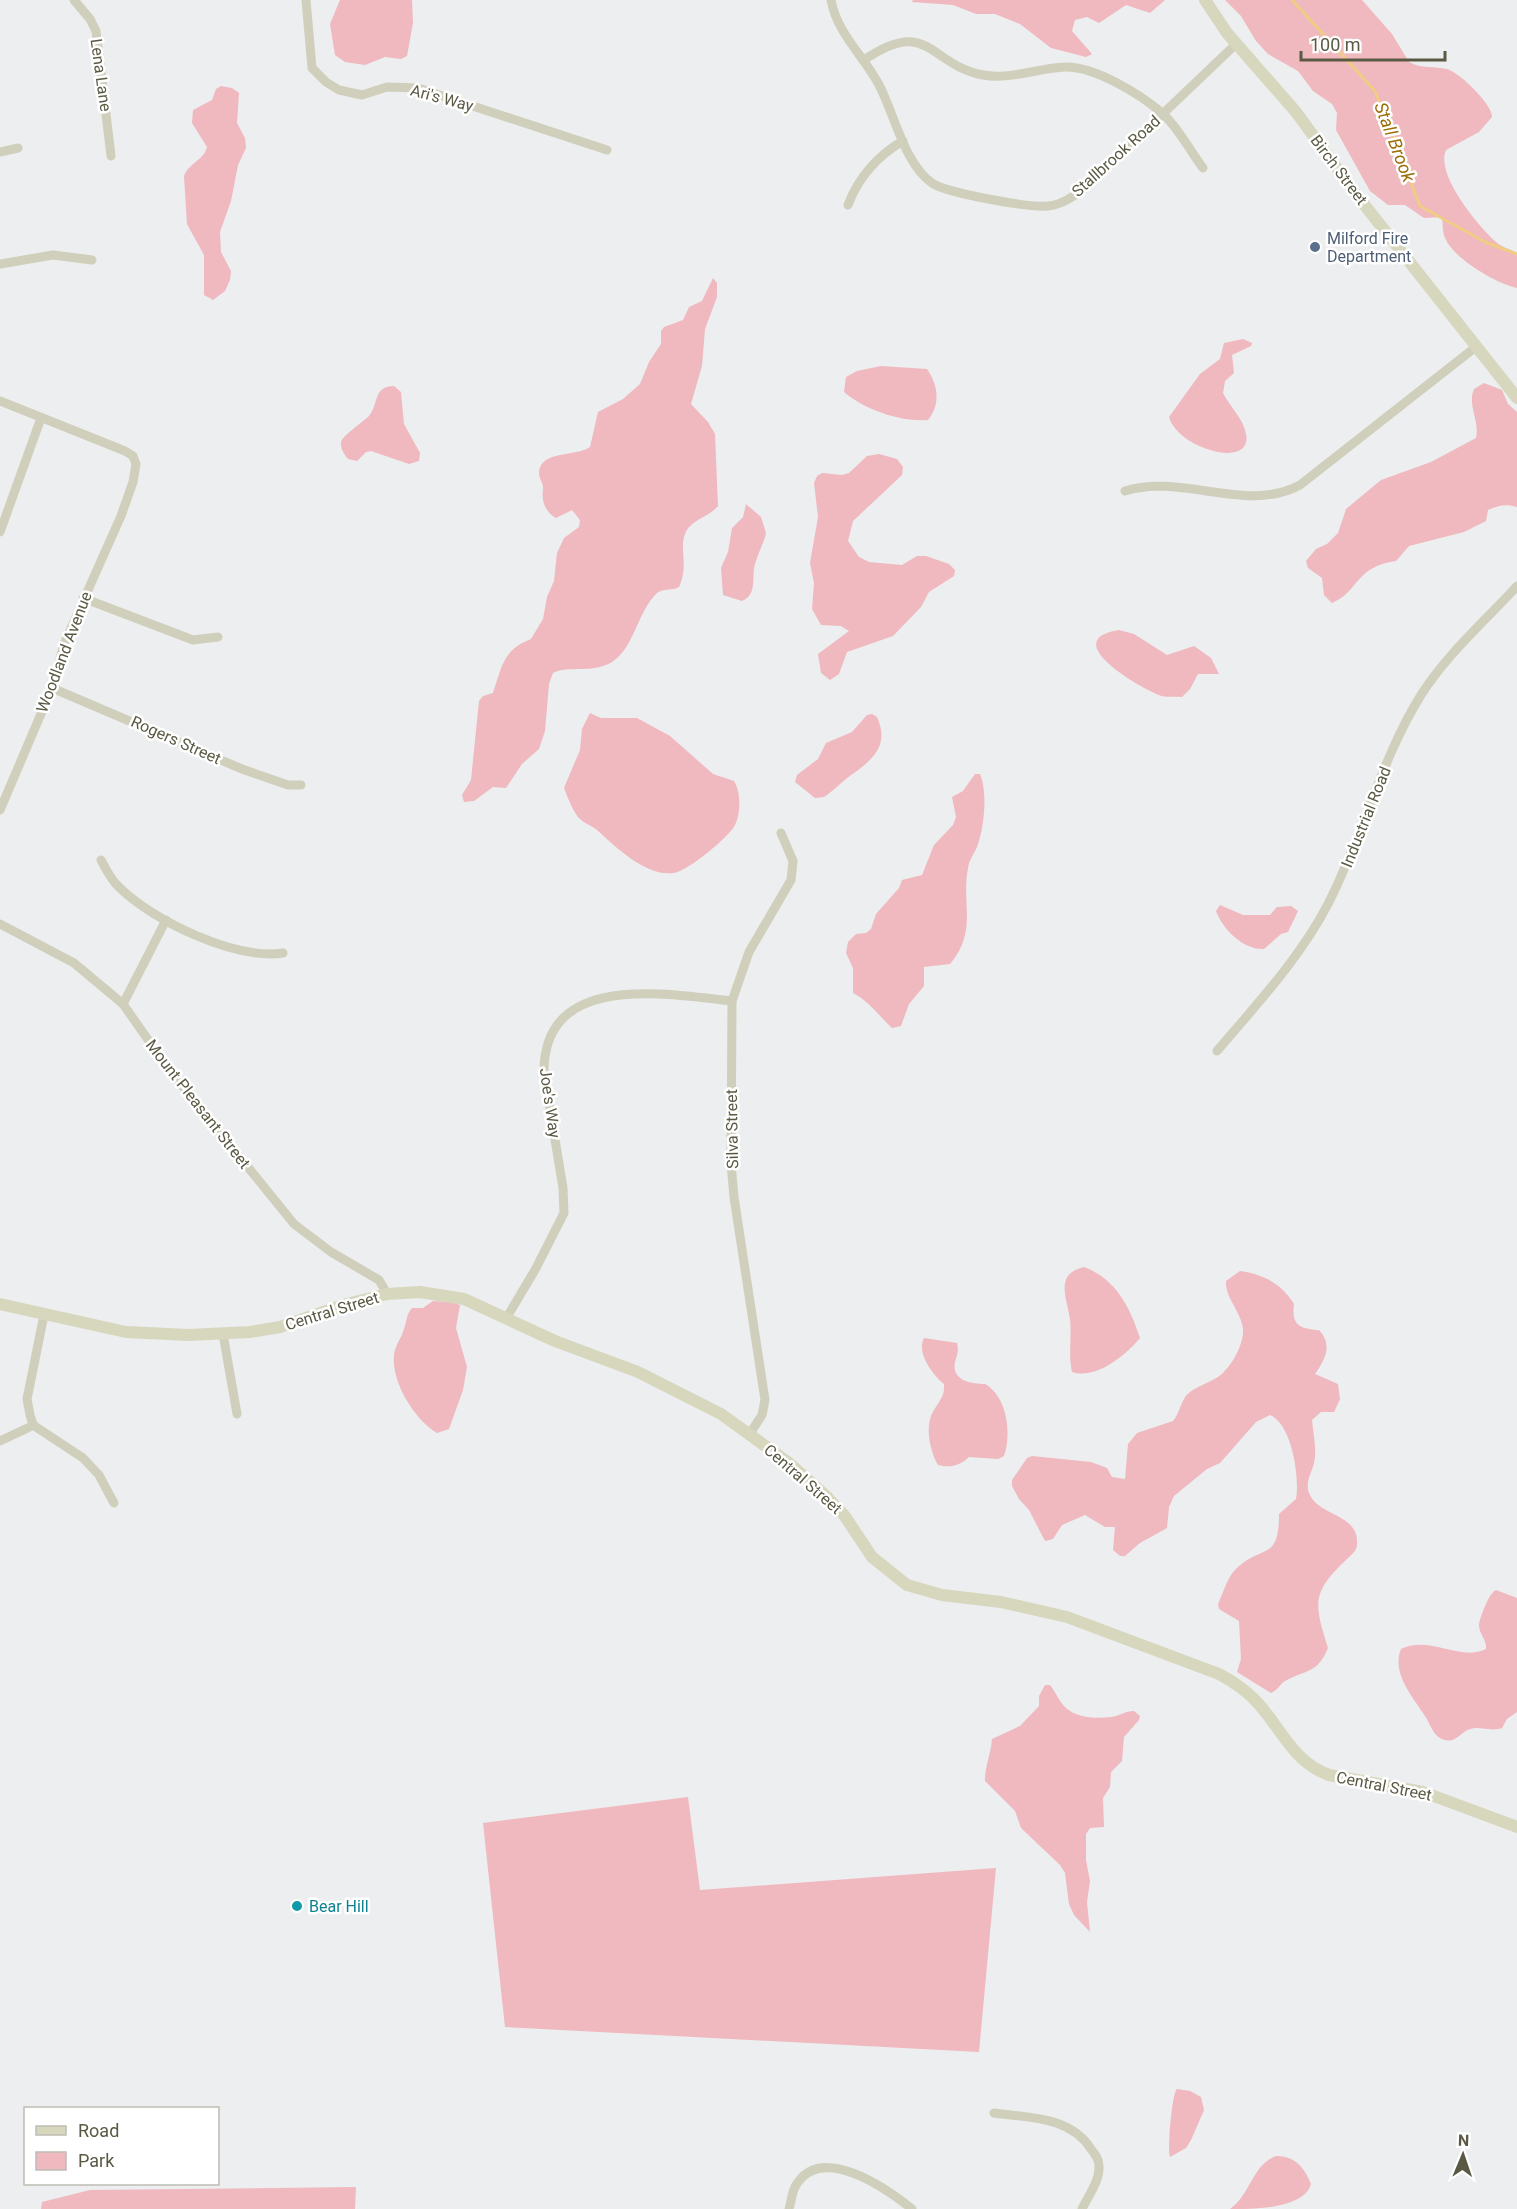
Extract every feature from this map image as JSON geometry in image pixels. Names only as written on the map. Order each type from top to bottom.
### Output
[{"type":"street","name":"Lena Lane","points":[[74,0],[90,19],[96,31],[111,156]]},
{"type":"street","name":"Ari's Way","points":[[306,0],[312,68],[326,82],[339,90],[362,95],[387,87],[418,88],[607,150]]},
{"type":"street","name":"Stallbrook Road","points":[[831,0],[834,17],[845,37],[864,60],[879,85],[903,141],[932,183],[988,198],[1049,206],[1073,197],[1085,188],[1236,44]]},
{"type":"street","name":"Birch Street","points":[[1204,0],[1236,44],[1296,112],[1355,193],[1517,398]]},
{"type":"street","points":[[864,60],[882,48],[901,42],[916,41],[966,69],[984,76],[1067,67],[1086,70],[1111,80],[1163,114],[1203,168]]},
{"type":"street","points":[[848,205],[861,179],[889,149],[903,141]]},
{"type":"street","points":[[0,153],[18,148]]},
{"type":"street","points":[[0,264],[53,255],[92,260]]},
{"type":"street","points":[[1125,491],[1151,486],[1271,495],[1290,490],[1477,346]]},
{"type":"street","points":[[0,401],[41,418],[0,532]]},
{"type":"street","name":"Woodland Avenue","points":[[0,810],[52,688],[64,644],[121,516],[133,482],[134,459],[125,451],[41,418]]},
{"type":"street","name":"Industrial Road","points":[[1217,1051],[1276,981],[1314,927],[1340,878],[1385,768],[1423,692],[1517,586]]},
{"type":"street","points":[[83,598],[193,640],[218,637]]},
{"type":"street","name":"Rogers Street","points":[[52,688],[242,769],[288,785],[301,785]]},
{"type":"street","name":"Silva Street","points":[[748,1434],[762,1415],[765,1400],[732,1175],[732,1001],[749,952],[791,880],[793,861],[781,832]]},
{"type":"street","points":[[101,860],[117,886],[166,920],[235,949],[268,955],[283,953]]},
{"type":"street","points":[[123,1004],[166,920]]},
{"type":"street","name":"Mount Pleasant Street","points":[[0,924],[74,963],[123,1004],[170,1071],[294,1224],[316,1242],[379,1280],[387,1294]]},
{"type":"street","name":"Joe's Way","points":[[507,1317],[535,1270],[564,1213],[563,1188],[544,1073],[544,1059],[549,1039],[559,1023],[572,1009],[603,997],[677,995],[732,1001]]},
{"type":"street","name":"Central Street","points":[[0,1304],[126,1332],[223,1334],[280,1327],[347,1304],[387,1294],[420,1292],[464,1299],[555,1341],[638,1372],[721,1414],[789,1463],[827,1497],[844,1515],[872,1557],[908,1585],[942,1595],[1001,1602],[1067,1617],[1219,1674],[1236,1683],[1255,1700],[1288,1747],[1316,1770],[1329,1775],[1423,1792],[1517,1827]]},
{"type":"street","points":[[44,1315],[27,1399],[34,1425],[83,1458],[99,1475],[114,1503]]},
{"type":"street","points":[[223,1334],[237,1414]]},
{"type":"street","points":[[0,1441],[34,1425]]},
{"type":"street","points":[[994,2113],[1063,2124],[1076,2130],[1085,2139],[1097,2157],[1099,2167],[1095,2184],[1082,2209]]},
{"type":"street","points":[[789,2209],[795,2187],[803,2177],[827,2167],[844,2169],[879,2185],[912,2209]]},
{"type":"green space","points":[[340,0],[412,0],[413,23],[407,56],[401,59],[385,57],[365,65],[345,62],[335,55],[330,24]]},
{"type":"green space","points":[[913,0],[1165,0],[1150,13],[1126,5],[1099,23],[1087,17],[1075,20],[1072,31],[1092,54],[1086,57],[1051,48],[1020,24],[995,14],[976,14],[953,5],[912,2]]},
{"type":"green space","points":[[1225,0],[1362,0],[1392,34],[1409,62],[1452,71],[1474,90],[1487,105],[1492,117],[1479,132],[1446,150],[1444,160],[1452,185],[1469,212],[1498,244],[1517,253],[1517,288],[1488,276],[1458,255],[1445,237],[1442,217],[1424,218],[1405,205],[1388,205],[1370,191],[1336,130],[1337,113],[1332,104],[1313,91],[1298,71],[1268,54],[1256,41],[1241,16]]},
{"type":"green space","points":[[221,86],[232,88],[239,93],[237,123],[245,138],[246,148],[238,165],[231,201],[220,232],[221,252],[231,271],[230,280],[225,291],[213,300],[204,295],[204,255],[187,224],[184,176],[203,155],[207,147],[192,123],[193,110],[212,100],[216,89]]},
{"type":"green space","points":[[713,278],[717,283],[717,297],[705,329],[702,366],[691,404],[708,422],[715,434],[718,506],[687,529],[683,540],[684,565],[679,587],[657,593],[650,601],[620,656],[605,666],[553,673],[549,684],[545,731],[539,749],[522,764],[506,788],[493,787],[474,801],[464,802],[462,795],[471,780],[479,701],[483,696],[493,693],[509,654],[531,639],[543,619],[547,597],[554,581],[557,553],[564,538],[579,527],[580,520],[572,510],[556,518],[547,510],[539,475],[541,465],[552,457],[590,447],[598,412],[623,399],[640,384],[649,362],[661,344],[661,331],[664,327],[683,320],[689,307],[702,301]]},
{"type":"green space","points":[[1243,339],[1252,343],[1251,346],[1232,355],[1234,373],[1225,381],[1223,393],[1244,428],[1245,445],[1238,451],[1227,453],[1213,451],[1186,438],[1175,428],[1169,417],[1200,374],[1220,359],[1224,343]]},
{"type":"green space","points":[[881,366],[927,369],[936,388],[935,408],[928,420],[906,419],[884,414],[862,404],[844,392],[846,377],[857,371]]},
{"type":"green space","points":[[1484,383],[1502,390],[1508,404],[1517,412],[1517,507],[1506,505],[1492,508],[1488,510],[1486,521],[1464,532],[1409,546],[1396,561],[1372,568],[1348,592],[1332,603],[1324,595],[1322,578],[1308,568],[1306,561],[1316,549],[1327,544],[1338,533],[1346,509],[1381,480],[1431,462],[1476,438],[1472,395],[1474,389]]},
{"type":"green space","points":[[394,386],[401,392],[404,424],[420,453],[419,461],[409,464],[371,451],[366,452],[357,461],[348,459],[343,452],[341,442],[349,432],[369,416],[379,392]]},
{"type":"green space","points":[[879,454],[897,459],[903,467],[902,475],[853,521],[848,541],[859,557],[869,562],[902,565],[917,556],[926,556],[949,564],[955,570],[954,576],[929,592],[921,607],[893,636],[847,652],[839,674],[830,680],[821,673],[818,654],[849,631],[841,626],[821,625],[812,609],[814,583],[810,563],[818,517],[814,483],[817,476],[822,473],[842,475],[849,473],[867,456]]},
{"type":"green space","points":[[746,504],[761,517],[766,533],[755,564],[752,590],[742,601],[723,595],[721,568],[728,552],[732,528],[743,517]]},
{"type":"green space","points":[[1119,630],[1134,634],[1167,655],[1194,646],[1211,658],[1219,674],[1198,674],[1190,689],[1182,697],[1159,695],[1121,674],[1099,653],[1096,643],[1102,635]]},
{"type":"green space","points":[[590,713],[601,718],[637,718],[670,736],[713,774],[734,781],[738,791],[739,809],[735,825],[725,837],[689,866],[674,873],[663,873],[642,866],[580,819],[564,788],[580,750],[582,729]]},
{"type":"green space","points":[[872,714],[877,717],[881,743],[868,762],[824,797],[815,798],[795,782],[797,775],[818,759],[826,743],[852,732],[867,715]]},
{"type":"green space","points":[[975,774],[980,774],[982,782],[984,810],[977,847],[969,862],[966,881],[967,918],[964,940],[950,964],[924,967],[924,986],[909,1004],[901,1026],[892,1028],[869,1004],[853,993],[853,968],[846,953],[848,942],[856,934],[866,933],[871,929],[876,914],[899,888],[902,880],[922,875],[934,845],[953,825],[956,817],[952,797],[963,791]]},
{"type":"green space","points":[[1220,905],[1243,915],[1270,915],[1277,907],[1291,906],[1298,911],[1288,932],[1281,934],[1264,949],[1249,946],[1229,932],[1216,911]]},
{"type":"green space","points":[[1084,1267],[1105,1279],[1120,1295],[1132,1316],[1140,1338],[1127,1352],[1110,1364],[1081,1374],[1072,1372],[1070,1319],[1065,1288],[1069,1275]]},
{"type":"green space","points":[[1240,1271],[1264,1277],[1278,1286],[1294,1304],[1294,1317],[1298,1325],[1319,1330],[1326,1341],[1324,1358],[1315,1374],[1338,1384],[1340,1399],[1334,1412],[1321,1412],[1312,1420],[1315,1457],[1308,1487],[1316,1503],[1352,1527],[1356,1534],[1357,1544],[1354,1552],[1335,1571],[1321,1590],[1318,1609],[1328,1648],[1324,1656],[1311,1670],[1285,1681],[1271,1693],[1237,1672],[1241,1659],[1239,1621],[1219,1609],[1218,1604],[1232,1573],[1245,1562],[1272,1546],[1276,1540],[1279,1514],[1296,1499],[1297,1478],[1293,1452],[1278,1420],[1270,1415],[1256,1422],[1220,1463],[1207,1469],[1174,1496],[1169,1507],[1167,1528],[1140,1543],[1125,1556],[1120,1556],[1113,1550],[1115,1527],[1105,1527],[1085,1515],[1062,1525],[1053,1539],[1045,1541],[1029,1510],[1019,1499],[1012,1486],[1012,1480],[1027,1458],[1032,1456],[1091,1462],[1107,1468],[1112,1477],[1125,1479],[1128,1444],[1137,1433],[1173,1421],[1186,1396],[1218,1377],[1236,1356],[1243,1329],[1228,1293],[1226,1281]]},
{"type":"green space","points":[[433,1301],[460,1305],[456,1328],[467,1367],[463,1390],[449,1429],[437,1433],[413,1410],[400,1388],[394,1366],[395,1351],[410,1311],[412,1308],[423,1308]]},
{"type":"green space","points":[[924,1338],[957,1343],[955,1368],[959,1377],[969,1382],[985,1384],[998,1397],[1006,1416],[1008,1437],[1004,1456],[998,1459],[969,1457],[955,1466],[938,1465],[931,1445],[929,1423],[943,1395],[944,1384],[935,1375],[924,1357],[922,1344]]},
{"type":"green space","points":[[1496,1590],[1517,1598],[1517,1712],[1507,1719],[1502,1728],[1470,1729],[1456,1739],[1445,1740],[1435,1733],[1409,1693],[1399,1667],[1401,1649],[1423,1645],[1466,1653],[1486,1649],[1479,1625],[1488,1600]]},
{"type":"green space","points":[[1045,1685],[1050,1685],[1066,1708],[1081,1716],[1105,1718],[1134,1711],[1140,1716],[1124,1737],[1122,1761],[1111,1772],[1110,1787],[1103,1798],[1104,1827],[1090,1828],[1086,1834],[1086,1860],[1090,1881],[1087,1902],[1090,1932],[1074,1915],[1069,1904],[1065,1873],[1060,1865],[1021,1828],[1015,1811],[985,1781],[992,1739],[1020,1726],[1039,1706],[1039,1696]]},
{"type":"green space","points":[[688,1797],[700,1890],[996,1868],[979,2052],[505,2027],[483,1823]]},
{"type":"green space","points":[[1177,2089],[1190,2091],[1201,2097],[1204,2110],[1186,2148],[1170,2157],[1170,2122]]},
{"type":"green space","points":[[1276,2156],[1294,2160],[1302,2168],[1311,2184],[1306,2192],[1299,2198],[1276,2206],[1230,2209],[1243,2196],[1262,2166]]},
{"type":"green space","points":[[356,2187],[355,2209],[41,2209],[42,2202],[90,2190]]},
{"type":"waterway","name":"Stall Brook","points":[[1292,0],[1375,91],[1420,206],[1485,242],[1517,254]]},
{"type":"place","name":"Milford Fire Department","points":[[1315,247]]},
{"type":"place","name":"Bear Hill","points":[[297,1906]]}]
